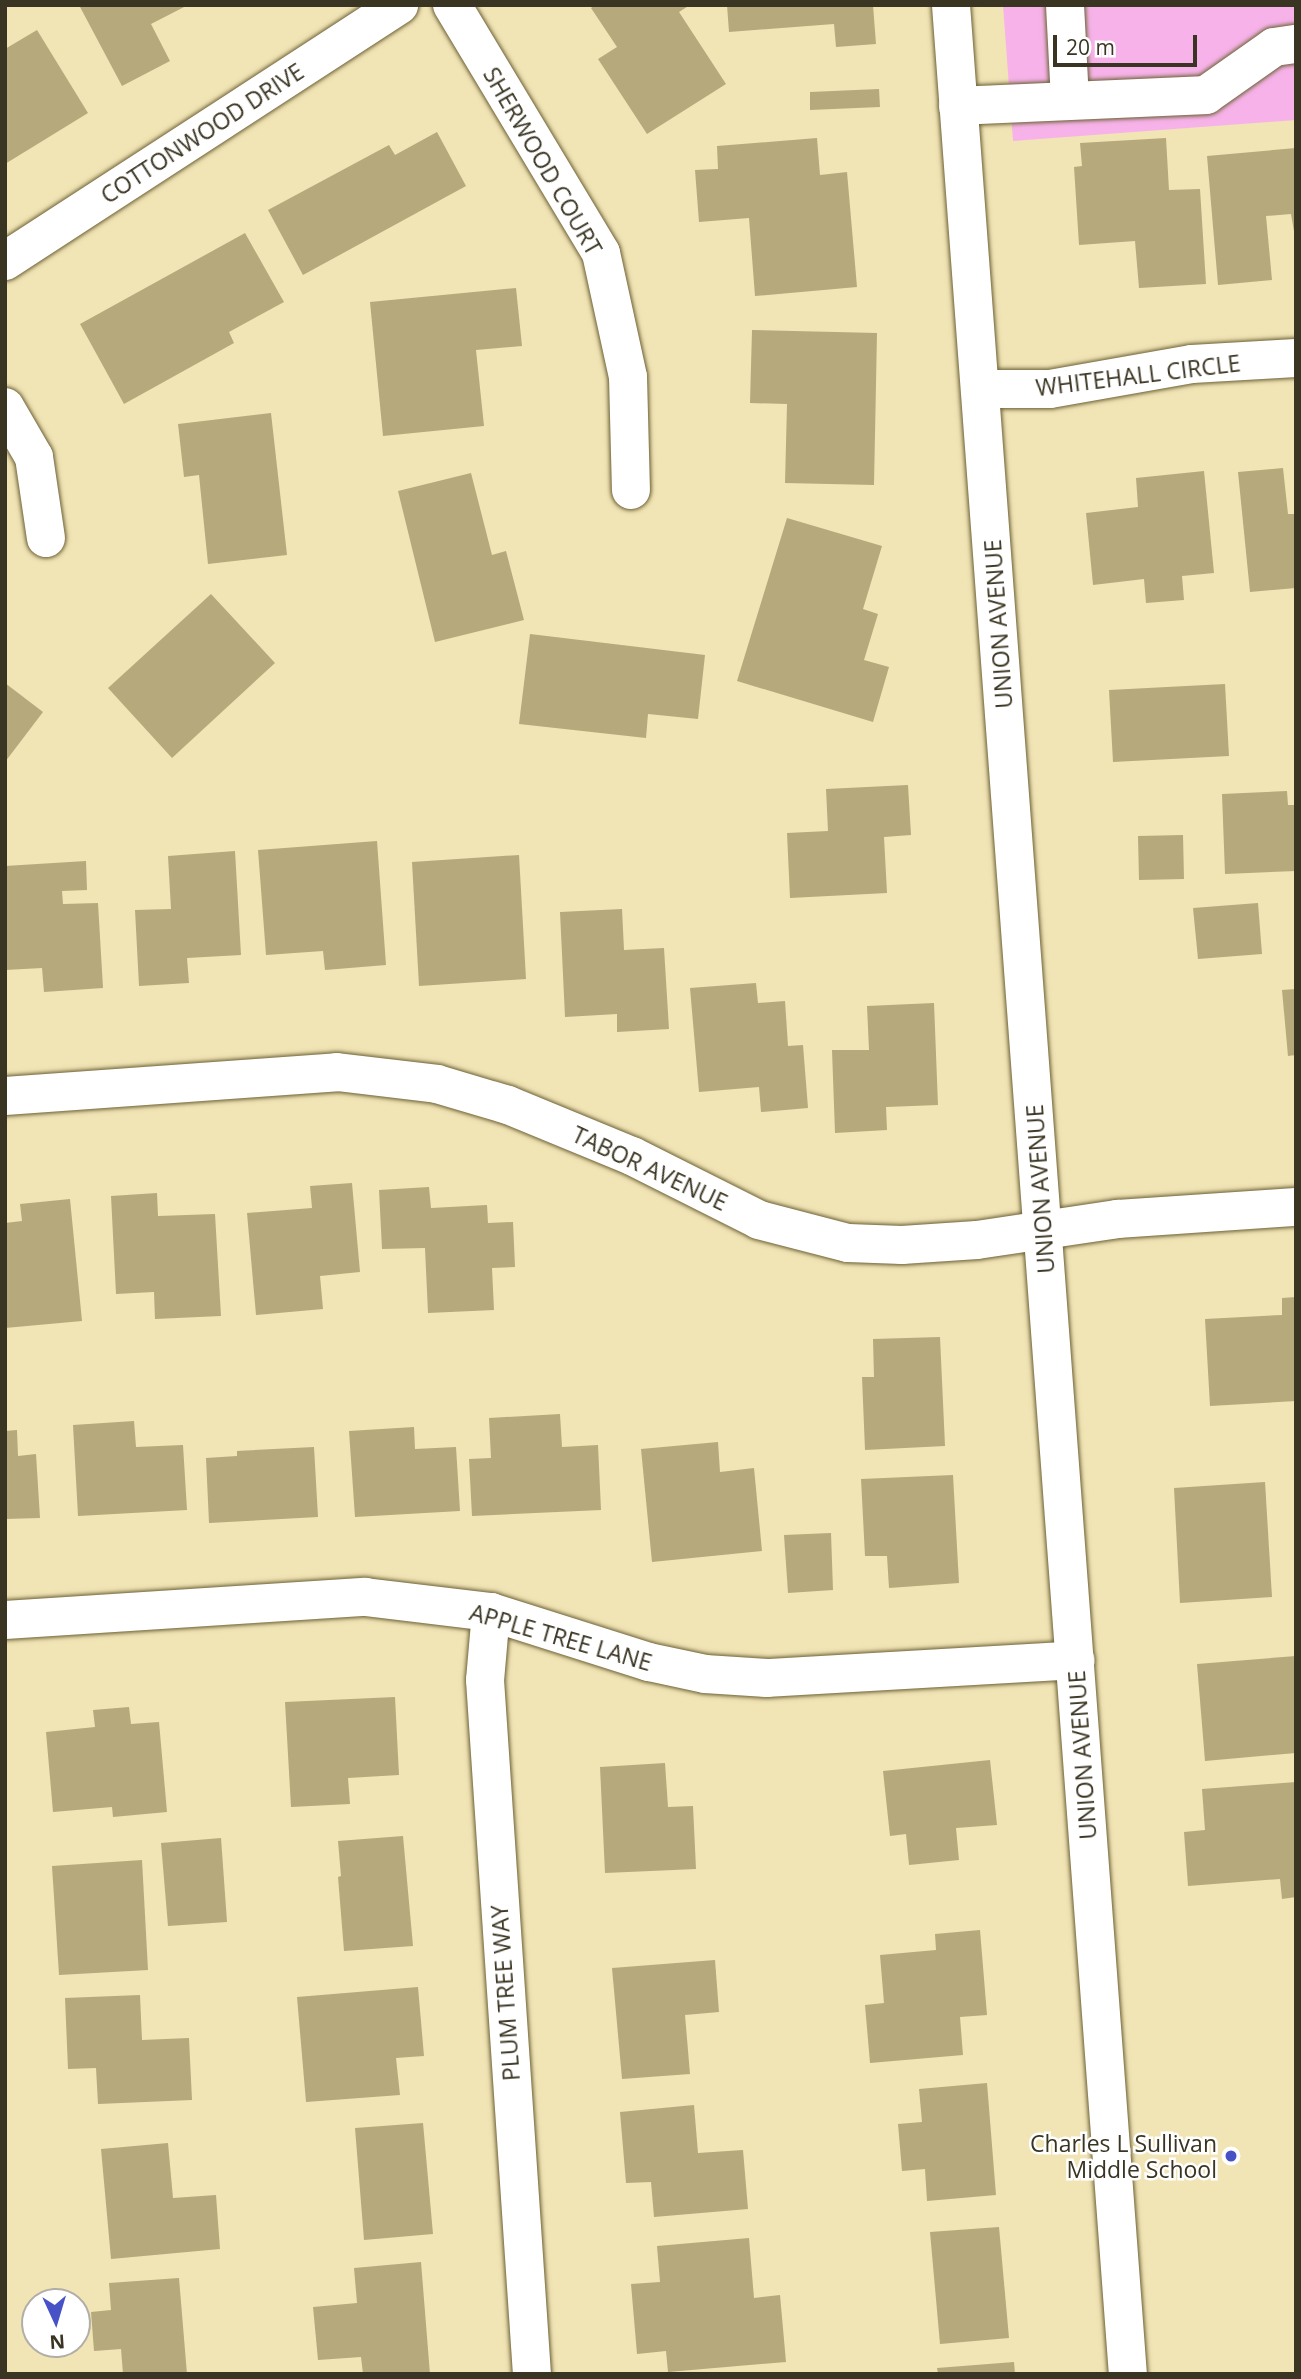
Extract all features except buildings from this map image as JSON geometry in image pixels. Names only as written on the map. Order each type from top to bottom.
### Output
[{"type":"street","name":"COTTONWOOD DRIVE","points":[[5,261],[399,5]]},
{"type":"street","name":"SHERWOOD COURT","points":[[452,5],[601,253],[628,377],[631,490]]},
{"type":"street","name":"UNION AVENUE","points":[[951,5],[1128,2374]]},
{"type":"street","points":[[1065,5],[1070,99]]},
{"type":"street","points":[[958,106],[1206,95],[1275,47],[1296,44]]},
{"type":"street","name":"WHITEHALL CIRCLE","points":[[981,389],[1050,389],[1192,364],[1296,358]]},
{"type":"street","points":[[5,407],[34,457],[46,538]]},
{"type":"street","name":"TABOR AVENUE","points":[[5,1096],[337,1072],[438,1084],[508,1105],[632,1156],[759,1220],[848,1243],[902,1245],[977,1240],[1118,1219],[1296,1207]]},
{"type":"street","name":"APPLE TREE LANE","points":[[5,1620],[365,1597],[491,1612],[649,1662],[705,1674],[767,1678],[1075,1661]]},
{"type":"street","name":"PLUM TREE WAY","points":[[491,1612],[485,1680],[532,2374]]},
{"type":"shaded area","points":[[1003,5],[1296,5],[1296,120],[1013,141]]},
{"type":"place","name":"Charles L Sullivan Middle School","points":[[1231,2156]]}]
